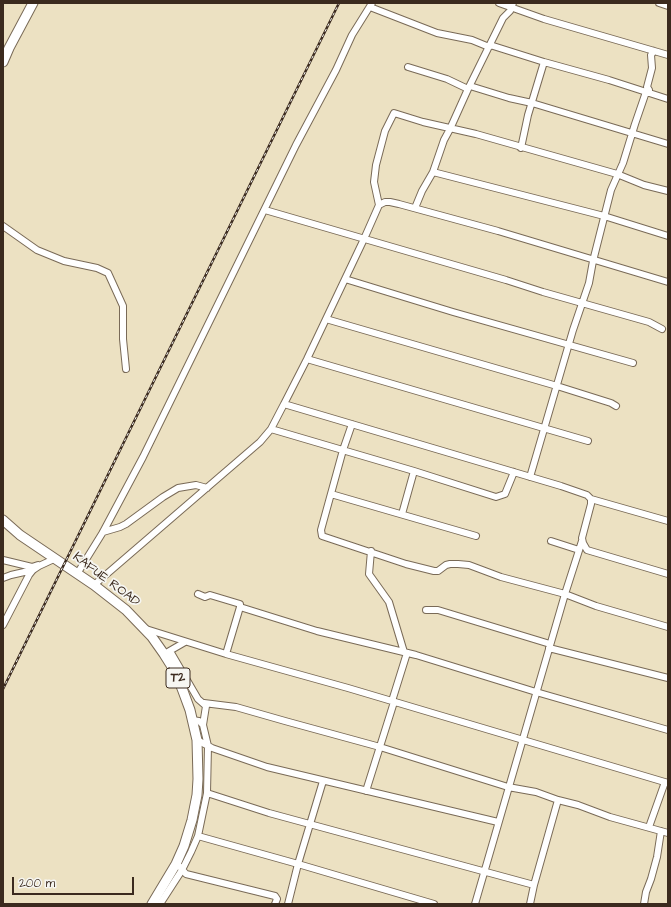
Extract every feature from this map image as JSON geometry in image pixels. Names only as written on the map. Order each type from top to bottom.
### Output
[{"type":"highway","points":[[3,62],[33,3]]},
{"type":"highway","name":"KAFUE ROAD","points":[[3,520],[51,560],[94,585],[126,610],[167,653],[180,682],[197,740],[198,779],[195,805],[179,867],[152,904]]},
{"type":"street","points":[[499,3],[512,6],[544,19],[668,55]]},
{"type":"street","points":[[659,3],[668,6]]},
{"type":"street","points":[[77,574],[103,532],[143,457],[296,146],[336,70],[352,35],[371,5],[437,33],[472,40],[668,99]]},
{"type":"street","points":[[415,208],[422,191],[433,172],[444,140],[469,87],[503,18],[512,6]]},
{"type":"street","points":[[530,477],[569,344],[589,283],[611,190],[623,163],[632,134],[649,90],[647,87],[652,68],[651,54],[654,51]]},
{"type":"street","points":[[521,148],[524,130],[544,62]]},
{"type":"street","points":[[408,67],[469,87],[532,103],[668,144]]},
{"type":"street","points":[[94,585],[260,442],[271,429],[307,359],[379,205],[374,182],[376,165],[385,131],[394,113],[450,129],[476,134],[617,174],[644,185],[668,191]]},
{"type":"street","points":[[433,172],[604,216],[668,236]]},
{"type":"street","points":[[379,205],[385,202],[390,202],[415,208],[594,259],[668,282]]},
{"type":"street","points":[[265,210],[649,322],[662,329]]},
{"type":"street","points":[[3,226],[37,250],[64,261],[97,268],[108,274],[123,306],[123,339],[126,369]]},
{"type":"street","points":[[345,279],[452,312],[633,363]]},
{"type":"street","points":[[326,319],[557,386],[611,403],[616,406]]},
{"type":"street","points":[[307,359],[588,441]]},
{"type":"street","points":[[284,404],[562,486],[587,495],[591,499],[668,521]]},
{"type":"street","points":[[352,424],[320,530],[324,537],[406,564],[434,571],[438,571],[450,564],[469,565],[520,583],[565,594],[596,606],[668,627]]},
{"type":"street","points":[[271,429],[496,497],[505,494],[514,472]]},
{"type":"street","points":[[402,514],[414,471]]},
{"type":"street","points":[[103,532],[126,524],[178,488],[196,485],[207,488]]},
{"type":"street","points":[[331,494],[476,536]]},
{"type":"street","points":[[475,904],[536,692],[582,541],[591,499]]},
{"type":"street","points":[[550,540],[579,550]]},
{"type":"street","points":[[582,541],[587,550],[668,574]]},
{"type":"street","points":[[366,791],[393,701],[405,653],[389,602],[369,574],[370,551]]},
{"type":"street","points":[[3,560],[32,567],[51,560]]},
{"type":"street","points":[[3,578],[33,570],[51,560]]},
{"type":"street","points":[[3,625],[33,570]]},
{"type":"street","points":[[198,594],[205,596],[210,595],[237,602],[240,604],[240,607],[317,631],[405,653],[668,730]]},
{"type":"street","points":[[226,654],[240,607]]},
{"type":"street","points":[[426,610],[438,610],[550,646],[668,678]]},
{"type":"street","points":[[144,629],[226,654],[393,701],[667,783],[649,827]]},
{"type":"street","points":[[185,642],[167,653],[198,699],[204,703],[236,707],[380,747],[508,787],[536,792],[668,833]]},
{"type":"street","points":[[160,904],[179,867],[198,836],[202,821],[206,793],[208,746],[202,725],[206,706],[204,703]]},
{"type":"street","points":[[192,720],[199,721],[202,725]]},
{"type":"street","points":[[197,740],[208,746],[250,762],[323,781],[498,822]]},
{"type":"street","points":[[288,904],[298,864],[323,781]]},
{"type":"street","points":[[206,793],[310,824],[534,885]]},
{"type":"street","points":[[530,904],[558,800]]},
{"type":"street","points":[[644,904],[646,892],[657,857],[661,831]]},
{"type":"street","points":[[198,836],[434,904]]},
{"type":"street","points":[[179,867],[186,874],[275,896],[276,902],[284,904]]},
{"type":"railway","points":[[3,689],[339,3]]}]
